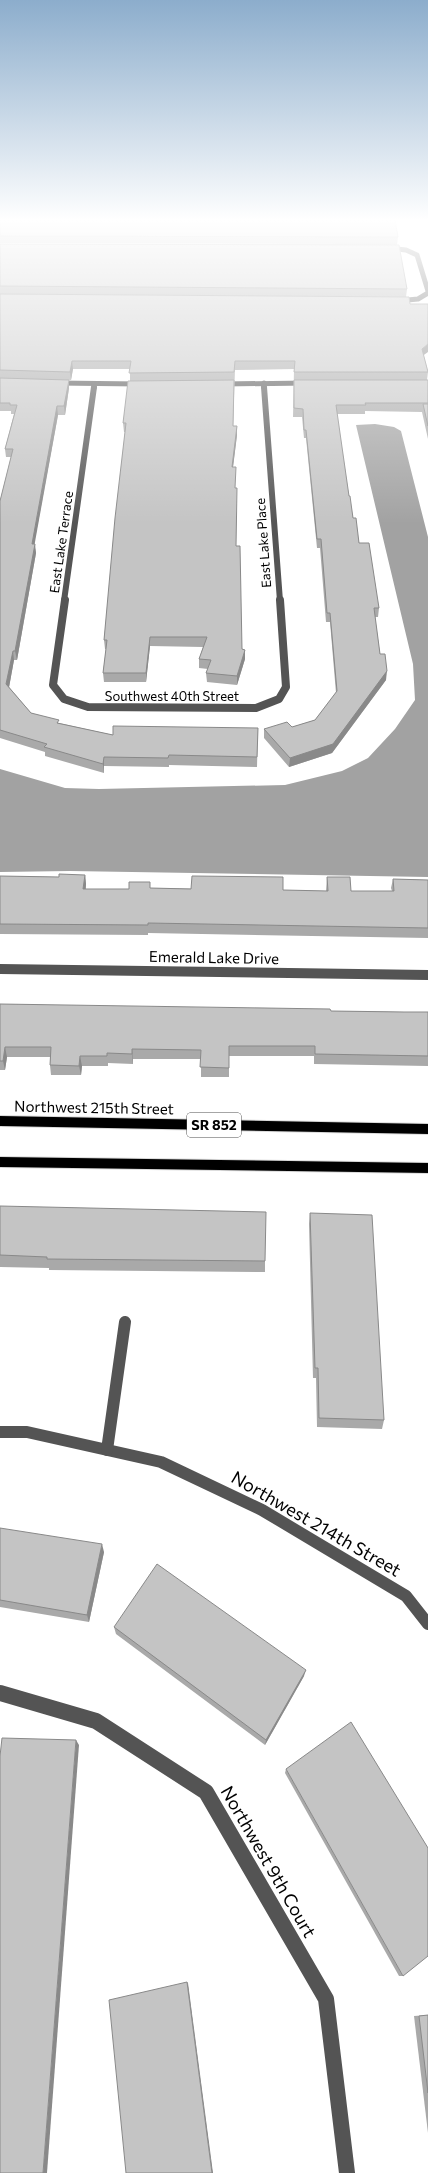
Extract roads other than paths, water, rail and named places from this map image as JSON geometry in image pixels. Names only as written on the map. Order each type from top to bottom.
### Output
[{"type":"main road","name":"Northwest 215th Street","points":[[0,1121],[428,1129]]},
{"type":"main road","points":[[0,1162],[428,1168]]},
{"type":"street","points":[[47,383],[94,385],[148,384]]},
{"type":"street","name":"East Lake Place","points":[[264,383],[286,687],[279,699]]},
{"type":"street","points":[[218,384],[311,383]]},
{"type":"street","name":"East Lake Terrace","points":[[64,699],[53,685],[94,385]]},
{"type":"street","name":"Southwest 40th Street","points":[[64,699],[88,707],[256,708],[279,699]]},
{"type":"street","name":"Emerald Lake Drive","points":[[0,969],[428,975]]},
{"type":"street","points":[[107,1450],[125,1322]]},
{"type":"street","name":"Northwest 214th Street","points":[[0,1432],[27,1432],[161,1462],[262,1510],[406,1596],[428,1624]]},
{"type":"street","name":"Northwest 9th Court","points":[[0,1693],[96,1721],[206,1792],[326,1999],[347,2173]]}]
